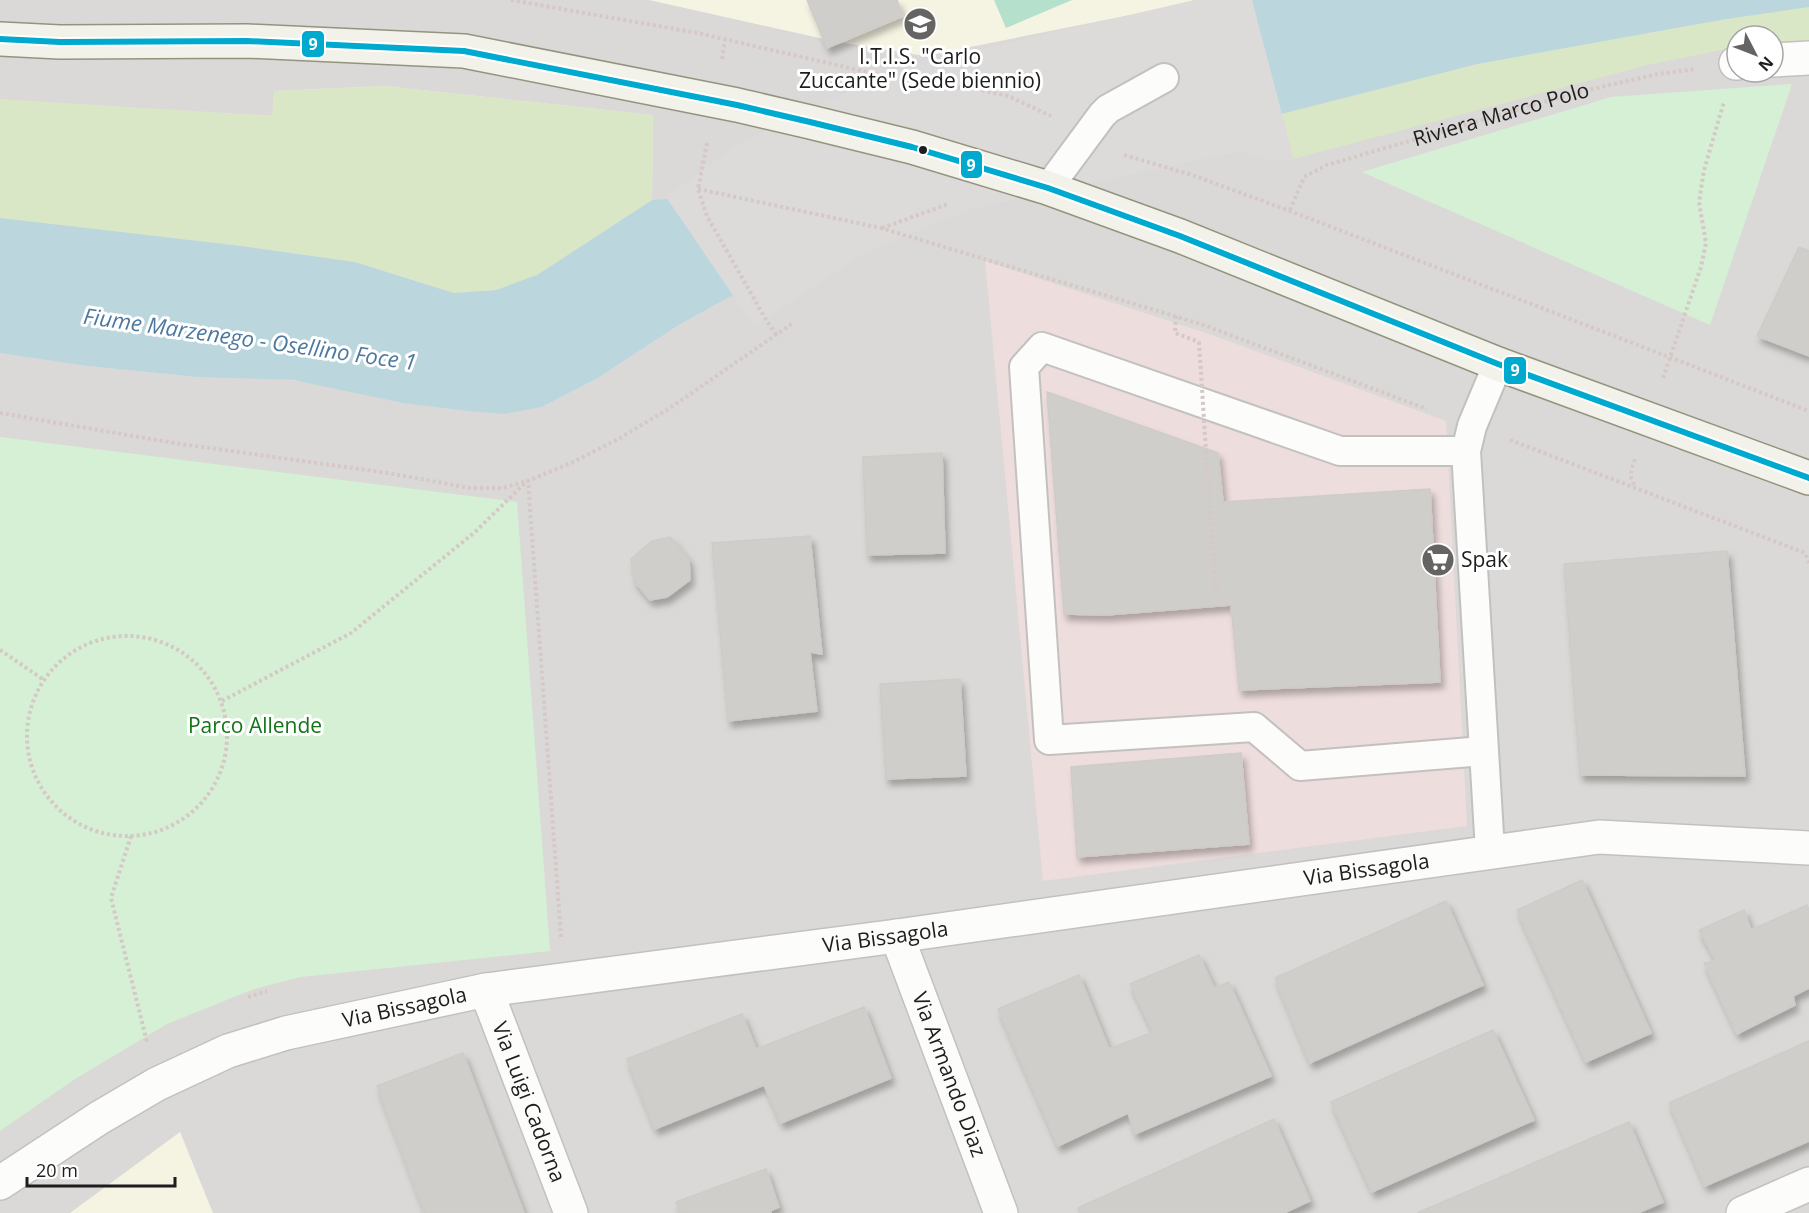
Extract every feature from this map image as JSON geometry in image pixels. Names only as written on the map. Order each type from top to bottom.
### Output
[{"type":"main road","points":[[0,39],[60,42],[247,41],[464,51],[793,118],[912,147],[1053,190],[1180,236],[1498,364],[1809,478]]},
{"type":"street","points":[[1785,59],[1809,58]]},
{"type":"street","name":"Via Bissagola","points":[[0,1183],[99,1118],[157,1084],[228,1051],[286,1033],[486,990],[897,936],[1599,837],[1809,848]]},
{"type":"street","name":"Via Armando Diaz","points":[[897,936],[1001,1213]]},
{"type":"street","name":"Via Luigi Cadorna","points":[[486,990],[571,1213]]},
{"type":"street","points":[[1743,1213],[1809,1184]]},
{"type":"lane","points":[[1053,190],[1102,115],[1108,109],[1164,78]]},
{"type":"lane","points":[[1466,451],[1340,451],[1042,347],[1024,367],[1049,740],[1254,727],[1300,766],[1483,750]]},
{"type":"lane","points":[[1490,852],[1466,451],[1472,426],[1498,364]]},
{"type":"path","points":[[511,0],[688,31],[932,87],[971,88],[1008,96],[1059,120]]},
{"type":"path","name":"Riviera Marco Polo","points":[[1290,210],[1304,177],[1327,165],[1575,93],[1658,74],[1725,65]]},
{"type":"path","points":[[1665,372],[1701,267],[1706,243],[1699,202],[1704,170],[1730,84]]},
{"type":"path","points":[[1115,150],[1290,210],[1809,411]]},
{"type":"path","points":[[702,170],[698,189],[707,216],[777,336]]},
{"type":"path","points":[[698,189],[881,228],[1176,316],[1429,410]]},
{"type":"path","points":[[1176,316],[1175,333],[1199,342],[1216,593]]},
{"type":"path","points":[[0,413],[174,443],[388,473],[470,488],[502,488],[528,481],[573,462],[620,438],[670,408],[793,323]]},
{"type":"path","points":[[1505,438],[1805,553],[1809,563]]},
{"type":"path","points":[[1636,456],[1630,473],[1631,481],[1637,488]]},
{"type":"path","points":[[222,701],[351,633],[475,532],[528,481]]},
{"type":"path","points":[[528,481],[565,980]]},
{"type":"path","points":[[123,636],[155,639],[183,652],[206,673],[222,701],[228,731],[224,762],[211,791],[190,814],[162,830],[131,836],[100,832],[72,819],[49,798],[34,771],[27,740],[31,709],[44,680],[65,657],[93,641],[123,636]]},
{"type":"path","points":[[0,650],[44,680]]},
{"type":"path","points":[[131,836],[111,898],[157,1084]]},
{"type":"shaded area","points":[[0,0],[1809,0],[1809,1213],[0,1213],[0,349],[542,407],[598,378],[679,325],[722,301],[652,200],[653,115],[384,86],[274,91],[273,116],[0,100]]},
{"type":"shaded area","name":"I.T.I.S. \"Carlo Zuccante\" (Sede biennio)","points":[[649,0],[1206,0],[925,56],[833,41]]},
{"type":"shaded area","points":[[985,261],[1212,335],[1446,421],[1467,826],[1043,881]]},
{"type":"shaded area","points":[[180,1132],[213,1213],[70,1213]]},
{"type":"green space","points":[[994,0],[1072,0],[1006,28]]},
{"type":"green space","points":[[1809,7],[1809,41],[1785,42],[1785,24],[1725,24],[1725,49],[1651,64],[1293,159],[1281,114],[1477,64],[1790,8]]},
{"type":"green space","points":[[1792,84],[1710,325],[1362,172],[1611,97]]},
{"type":"green space","points":[[384,86],[653,115],[652,200],[537,275],[497,290],[454,293],[355,262],[242,246],[0,219],[0,99],[272,116],[274,91]]},
{"type":"green space","name":"Parco Allende","points":[[0,437],[517,502],[550,951],[301,977],[254,989],[167,1024],[75,1079],[0,1131]]},
{"type":"water","name":"Fiume Marzenego - Osellino Foce 1","points":[[1211,0],[1809,0],[1809,7],[1720,20],[1477,64],[1281,114],[832,240],[679,325],[598,378],[542,407],[504,414],[468,411],[403,403],[293,380],[198,377],[88,366],[0,353],[0,218],[242,246],[355,262],[454,293],[496,290],[537,275],[652,200],[666,199],[734,147]]},
{"type":"pier","points":[[1194,0],[1252,0],[1294,160],[1265,159],[1240,151],[971,209],[862,254],[754,326],[666,197],[734,146],[851,90],[931,61]]},
{"type":"building","points":[[807,0],[897,0],[903,16],[827,48]]},
{"type":"building","points":[[1799,247],[1809,251],[1809,356],[1757,336]]},
{"type":"building","points":[[1047,392],[1218,453],[1223,502],[1430,489],[1440,682],[1239,690],[1231,605],[1106,615],[1064,614]]},
{"type":"building","points":[[942,453],[945,553],[867,555],[863,457]]},
{"type":"building","points":[[810,536],[822,654],[810,652],[817,711],[728,721],[712,543]]},
{"type":"building","points":[[670,537],[689,560],[690,580],[667,597],[650,600],[635,582],[631,559],[652,541]]},
{"type":"building","points":[[1727,551],[1745,776],[1580,775],[1564,564]]},
{"type":"building","points":[[960,679],[966,776],[886,779],[880,684]]},
{"type":"building","points":[[1241,753],[1249,844],[1077,857],[1071,767]]},
{"type":"building","points":[[1582,880],[1651,1033],[1586,1062],[1517,910]]},
{"type":"building","points":[[1446,901],[1483,985],[1310,1063],[1275,978]]},
{"type":"building","points":[[1807,905],[1809,910],[1809,988],[1793,996],[1795,1005],[1737,1034],[1704,963],[1716,961],[1699,930],[1744,910],[1751,930]]},
{"type":"building","points":[[1199,955],[1214,988],[1229,982],[1271,1076],[1135,1134],[1128,1113],[1058,1146],[998,1009],[1079,975],[1109,1049],[1153,1032],[1130,984]]},
{"type":"building","points":[[864,1007],[891,1078],[781,1123],[764,1085],[655,1129],[627,1059],[742,1014],[756,1049]]},
{"type":"building","points":[[1493,1030],[1534,1120],[1372,1192],[1331,1102]]},
{"type":"building","points":[[1809,1041],[1809,1141],[1705,1186],[1669,1103]]},
{"type":"building","points":[[463,1053],[524,1213],[425,1213],[377,1086]]},
{"type":"building","points":[[1274,1119],[1310,1201],[1284,1213],[1080,1213],[1078,1208]]},
{"type":"building","points":[[1629,1122],[1663,1202],[1638,1213],[1417,1213]]},
{"type":"building","points":[[766,1169],[779,1207],[770,1211],[771,1213],[680,1213],[676,1202]]},
{"type":"transit line","name":"9","points":[[0,39],[60,42],[247,41],[464,51],[737,105],[810,122],[912,147],[1048,188],[1180,236],[1498,364],[1809,478]]},
{"type":"place","name":"I.T.I.S. \"Carlo Zuccante\" (Sede biennio)","points":[[920,24]]},
{"type":"place","name":"Spak","points":[[1438,560]]}]
